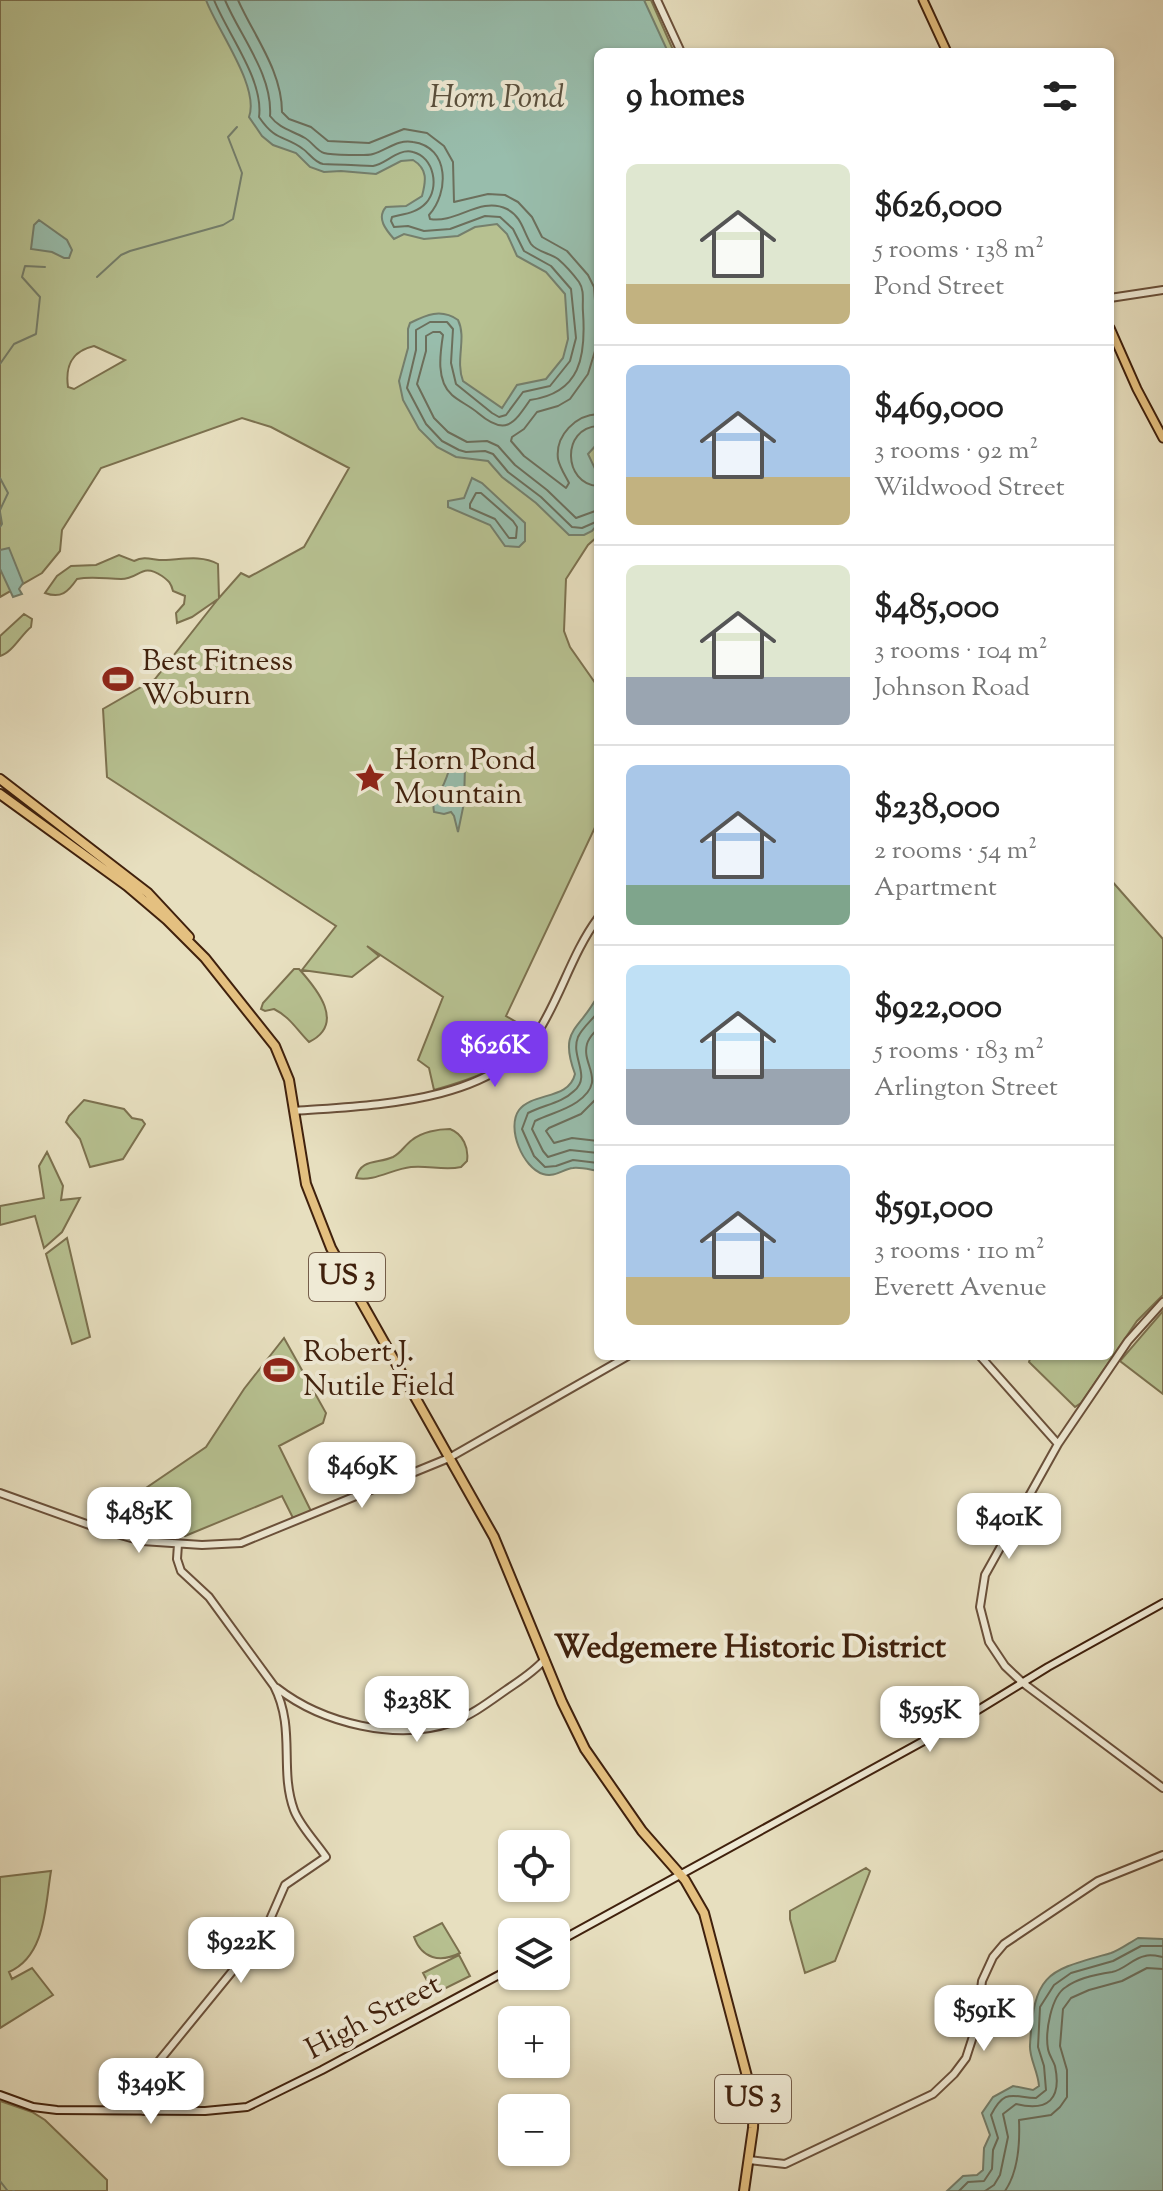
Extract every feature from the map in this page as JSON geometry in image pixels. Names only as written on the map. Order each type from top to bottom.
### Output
[{"type":"highway","name":"US 3","points":[[0,779],[194,945],[272,1042],[285,1066],[295,1111],[303,1175],[324,1234],[498,1544],[569,1719],[593,1763],[656,1848],[681,1875],[708,1922],[754,2108],[744,2191]]},
{"type":"highway","name":"US 3","points":[[0,794],[84,849]]},
{"type":"main road","points":[[923,0],[945,48]]},
{"type":"main road","points":[[1114,337],[1163,438]]},
{"type":"street","points":[[657,0],[679,48]]},
{"type":"street","points":[[1114,297],[1163,290]]},
{"type":"street","points":[[295,1111],[420,1097],[461,1087],[498,1071],[524,1051],[539,1030],[577,951],[594,924]]},
{"type":"street","points":[[1163,1302],[1128,1341],[1058,1444],[989,1565],[980,1607],[989,1642],[1005,1666],[1023,1683],[1163,1788]]},
{"type":"street","points":[[0,1493],[124,1537],[178,1544],[223,1545],[252,1540],[449,1458],[621,1360]]},
{"type":"street","points":[[984,1360],[1058,1444]]},
{"type":"street","points":[[144,2111],[147,2084],[155,2066],[257,1941],[285,1885],[326,1857],[294,1810],[284,1708],[274,1686],[209,1597],[181,1571],[177,1559],[178,1544]]},
{"type":"street","points":[[570,1935],[960,1721],[1163,1603]]},
{"type":"street","points":[[274,1686],[291,1699],[340,1720],[383,1728],[419,1729],[443,1725],[466,1716],[519,1681],[545,1659]]},
{"type":"street","points":[[749,2160],[785,2164],[933,2094],[966,2058],[977,2024],[982,1981],[993,1957],[1004,1944],[1098,1881],[1163,1855]]},
{"type":"street","name":"High Street","points":[[0,2095],[41,2109],[230,2110],[255,2104],[498,1975]]},
{"type":"shaded area","points":[[0,0],[651,0],[672,48],[594,48],[594,540],[566,579],[564,631],[570,647],[594,681],[594,829],[506,1016],[533,1032],[513,1055],[476,1076],[434,1090],[429,1068],[418,1060],[443,997],[367,946],[379,956],[352,977],[302,970],[336,926],[107,777],[103,709],[155,679],[218,599],[177,623],[176,613],[184,604],[185,596],[173,591],[166,579],[149,571],[121,579],[77,579],[64,593],[45,593],[57,576],[71,566],[96,565],[119,555],[134,561],[142,558],[193,558],[212,561],[218,564],[219,598],[241,573],[249,577],[304,547],[349,468],[271,427],[242,418],[101,468],[62,530],[60,551],[42,573],[0,597]],"holes":[[[94,346],[125,360],[74,389],[68,387],[68,372],[72,360],[80,351]]]},
{"type":"shaded area","points":[[24,614],[32,619],[31,627],[0,656],[0,636]]},
{"type":"shaded area","points":[[1114,884],[1163,939],[1163,1295],[1137,1321],[1114,1355]]},
{"type":"shaded area","points":[[294,969],[299,969],[325,1006],[326,1026],[320,1035],[309,1042],[280,1012],[261,1009]]},
{"type":"shaded area","points":[[84,1100],[124,1109],[132,1118],[145,1124],[123,1159],[90,1167],[80,1139],[66,1122]]},
{"type":"shaded area","points":[[450,1129],[462,1138],[466,1146],[467,1161],[461,1167],[411,1167],[370,1178],[356,1178],[366,1164],[393,1157],[420,1135]]},
{"type":"shaded area","points":[[47,1152],[63,1186],[61,1200],[80,1198],[62,1232],[44,1248],[35,1216],[0,1225],[0,1206],[44,1198],[39,1166]]},
{"type":"shaded area","points":[[67,1238],[90,1337],[72,1344],[46,1254]]},
{"type":"shaded area","points":[[1163,1311],[1163,1394],[1120,1361]]},
{"type":"shaded area","points":[[284,1338],[326,1413],[323,1423],[279,1446],[311,1511],[293,1518],[282,1496],[185,1536],[160,1515],[143,1490],[206,1447],[244,1389]]},
{"type":"shaded area","points":[[1030,1360],[1110,1360],[1075,1407]]},
{"type":"shaded area","points":[[866,1868],[869,1874],[835,1961],[805,1973],[790,1911]]},
{"type":"shaded area","points":[[51,1871],[45,1914],[37,1942],[21,1965],[9,1972],[12,1979],[32,1968],[53,1995],[0,2028],[0,1877]]},
{"type":"shaded area","points":[[442,1923],[460,1953],[446,1958],[432,1957],[422,1950],[414,1937]]},
{"type":"shaded area","points":[[459,1955],[470,1976],[434,1994],[423,1973]]},
{"type":"shaded area","points":[[0,2101],[45,2120],[107,2180],[107,2191],[0,2191]]},
{"type":"water","name":"Horn Pond","points":[[206,0],[644,0],[666,48],[594,48],[594,447],[588,454],[594,467],[592,531],[584,535],[569,535],[488,461],[456,457],[437,447],[419,429],[403,400],[399,381],[408,348],[410,323],[428,315],[446,314],[458,320],[460,327],[463,381],[502,408],[517,385],[546,379],[563,358],[568,339],[565,294],[546,272],[517,256],[507,234],[497,224],[475,227],[458,236],[424,239],[404,234],[394,239],[385,228],[382,215],[386,207],[406,206],[422,196],[425,176],[413,160],[401,161],[376,174],[324,172],[310,167],[296,153],[273,145],[262,136],[249,117],[251,105],[243,75]]},
{"type":"water","points":[[39,220],[67,240],[72,250],[69,258],[31,249],[34,225]]},
{"type":"water","points":[[472,478],[482,483],[525,523],[525,541],[519,547],[505,546],[490,525],[448,507],[448,501],[464,498]]},
{"type":"water","points":[[9,548],[23,583],[19,589],[22,594],[13,597],[0,569],[0,550]]},
{"type":"water","points":[[457,760],[465,766],[464,803],[458,832],[451,812],[434,812],[433,807],[452,762]]},
{"type":"water","points":[[594,1002],[594,1170],[576,1168],[551,1175],[543,1174],[523,1156],[516,1137],[515,1118],[525,1104],[558,1092],[571,1082],[575,1074],[570,1059],[570,1038]]},
{"type":"water","points":[[1138,1938],[1163,1939],[1163,2191],[947,2191],[963,2176],[977,2175],[983,2170],[984,2148],[990,2135],[982,2113],[993,2097],[1013,2086],[1033,2090],[1039,2086],[1030,2050],[1032,2021],[1035,2002],[1048,1978],[1072,1965],[1114,1952]]},
{"type":"waterway","points":[[97,277],[121,255],[130,251],[223,225],[233,219],[242,173],[228,137],[237,127]]},
{"type":"waterway","points":[[0,364],[14,344],[36,334],[40,297],[22,277],[25,266],[45,267]]},
{"type":"waterway","points":[[0,478],[8,493],[0,510]]},
{"type":"waterway","points":[[0,512],[0,527]]},
{"type":"waterway","points":[[0,2181],[7,2190]]},
{"type":"place","name":"Best Fitness Woburn","points":[[118,679]]},
{"type":"place","name":"Horn Pond Mountain","points":[[370,778]]},
{"type":"place","name":"Robert J. Nutile Field","points":[[279,1370]]},
{"type":"district","name":"Wedgemere Historic District","points":[[750,1649]]}]
